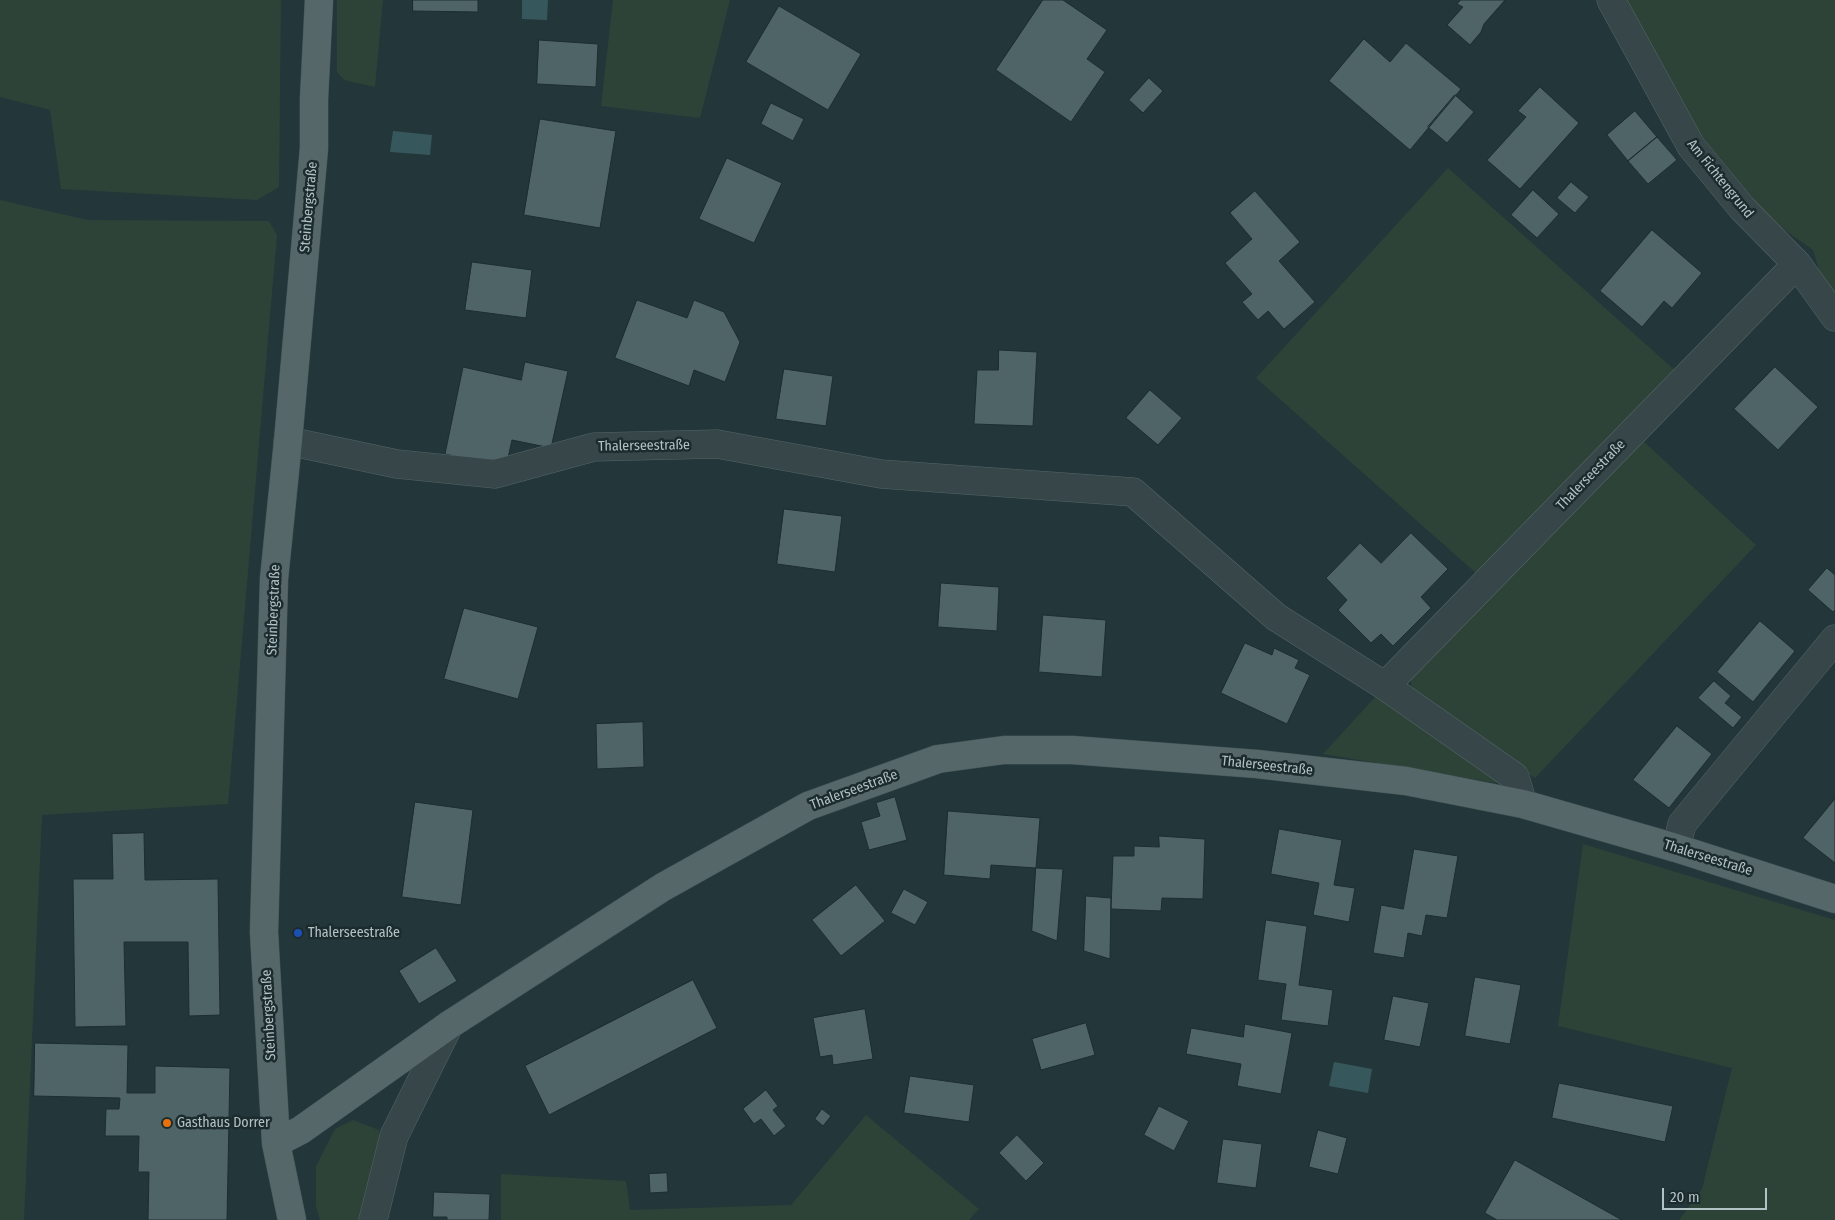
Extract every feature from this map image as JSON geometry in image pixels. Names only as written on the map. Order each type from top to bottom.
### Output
[{"type":"main road","name":"Steinbergstraße","points":[[292,1220],[276,1143],[264,932],[274,579],[314,148],[314,99],[319,0]]},
{"type":"main road","name":"Thalerseestraße","points":[[276,1143],[300,1130],[449,1025],[663,887],[808,806],[938,760],[1004,750],[1072,750],[1257,764],[1406,781],[1523,804],[1676,848],[1835,899]]},
{"type":"street","name":"Am Fichtengrund","points":[[1611,0],[1691,146],[1742,208],[1797,264],[1835,317]]},
{"type":"street","name":"Thalerseestraße","points":[[1385,686],[1797,264]]},
{"type":"street","name":"Thalerseestraße","points":[[288,441],[397,464],[495,474],[594,446],[718,444],[881,474],[1133,492],[1276,617],[1385,686],[1515,777],[1523,804]]},
{"type":"street","points":[[1676,848],[1682,824],[1835,639]]},
{"type":"street","points":[[373,1220],[394,1136],[449,1025]]},
{"type":"green space","points":[[0,0],[281,0],[279,187],[257,200],[61,189],[50,110],[0,97]]},
{"type":"green space","points":[[337,0],[383,0],[375,87],[344,80],[337,72]]},
{"type":"green space","points":[[613,0],[730,0],[700,118],[601,106]]},
{"type":"green space","points":[[1624,0],[1835,0],[1835,302],[1825,289],[1813,250],[1769,219],[1689,120]]},
{"type":"green space","points":[[1448,168],[1678,373],[1478,575],[1256,378]]},
{"type":"green space","points":[[0,200],[88,220],[269,221],[277,235],[228,804],[42,815],[24,1220],[0,1220]]},
{"type":"green space","points":[[1641,439],[1756,545],[1535,778],[1420,701],[1412,686],[1413,669]]},
{"type":"green space","points":[[1376,696],[1502,784],[1323,754]]},
{"type":"green space","points":[[1583,844],[1835,920],[1835,1220],[1679,1220],[1702,1189],[1732,1068],[1558,1026]]},
{"type":"green space","points":[[866,1115],[979,1209],[969,1220],[501,1220],[501,1174],[626,1181],[630,1210],[791,1205]]},
{"type":"green space","points":[[353,1120],[379,1130],[379,1151],[360,1220],[320,1220],[316,1206],[316,1166],[335,1129]]},
{"type":"water","points":[[522,0],[548,0],[547,20],[522,19]]},
{"type":"water","points":[[393,131],[432,135],[430,155],[390,152]]},
{"type":"water","points":[[1334,1062],[1372,1069],[1368,1093],[1329,1086]]},
{"type":"building","points":[[413,0],[478,0],[478,12],[413,11]]},
{"type":"building","points":[[1043,0],[1063,0],[1107,30],[1087,59],[1105,72],[1071,122],[996,70]]},
{"type":"building","points":[[1461,0],[1505,0],[1484,24],[1481,32],[1470,45],[1447,25],[1463,7],[1457,4]]},
{"type":"building","points":[[779,6],[861,54],[828,110],[746,62]]},
{"type":"building","points":[[1364,39],[1390,62],[1406,43],[1461,89],[1410,150],[1329,81]]},
{"type":"building","points":[[539,40],[598,44],[596,87],[537,84]]},
{"type":"building","points":[[1149,78],[1163,91],[1143,113],[1129,100]]},
{"type":"building","points":[[1540,87],[1579,123],[1520,189],[1487,160],[1526,117],[1518,111]]},
{"type":"building","points":[[1455,95],[1474,112],[1447,143],[1428,127]]},
{"type":"building","points":[[771,103],[804,119],[793,141],[761,124]]},
{"type":"building","points":[[1635,111],[1657,137],[1628,161],[1607,135]]},
{"type":"building","points":[[540,119],[616,131],[600,228],[524,215]]},
{"type":"building","points":[[1657,137],[1677,160],[1648,184],[1628,161]]},
{"type":"building","points":[[727,158],[782,183],[754,243],[699,219]]},
{"type":"building","points":[[1571,182],[1589,197],[1575,213],[1557,198]]},
{"type":"building","points":[[1533,190],[1559,214],[1537,238],[1511,215]]},
{"type":"building","points":[[1255,191],[1300,242],[1279,261],[1315,302],[1284,329],[1268,311],[1258,320],[1242,302],[1252,294],[1225,263],[1252,239],[1230,213]]},
{"type":"building","points":[[1652,230],[1702,273],[1672,308],[1664,301],[1642,327],[1600,291]]},
{"type":"building","points":[[472,262],[532,270],[526,318],[465,310]]},
{"type":"building","points":[[637,300],[687,318],[694,300],[724,312],[740,342],[725,382],[694,370],[689,386],[615,358]]},
{"type":"building","points":[[999,350],[1037,352],[1033,426],[974,424],[977,370],[998,370]]},
{"type":"building","points":[[525,362],[568,371],[551,448],[512,440],[506,467],[445,454],[463,367],[521,380]]},
{"type":"building","points":[[1775,367],[1818,407],[1778,450],[1734,409]]},
{"type":"building","points":[[784,369],[833,376],[826,426],[776,419]]},
{"type":"building","points":[[1150,390],[1182,418],[1158,445],[1126,418]]},
{"type":"building","points":[[784,509],[842,516],[835,572],[777,564]]},
{"type":"building","points":[[1411,533],[1448,569],[1421,597],[1431,608],[1393,646],[1381,634],[1371,643],[1338,610],[1347,600],[1326,578],[1360,543],[1381,563]]},
{"type":"building","points":[[1827,568],[1835,575],[1835,610],[1833,612],[1808,590]]},
{"type":"building","points":[[941,583],[999,587],[997,631],[938,627]]},
{"type":"building","points":[[464,608],[538,627],[518,699],[444,679]]},
{"type":"building","points":[[1043,615],[1106,620],[1102,677],[1039,672]]},
{"type":"building","points":[[1760,621],[1795,651],[1753,702],[1717,672]]},
{"type":"building","points":[[1245,643],[1272,655],[1274,648],[1299,660],[1295,668],[1310,675],[1287,724],[1221,693]]},
{"type":"building","points":[[1714,681],[1731,696],[1725,703],[1742,717],[1733,728],[1698,698]]},
{"type":"building","points":[[643,722],[644,767],[597,769],[596,724]]},
{"type":"building","points":[[1677,726],[1712,754],[1669,808],[1633,780]]},
{"type":"building","points":[[895,797],[907,840],[869,850],[861,822],[880,816],[876,803]]},
{"type":"building","points":[[1835,799],[1835,863],[1803,838]]},
{"type":"building","points":[[415,802],[473,810],[461,905],[402,897]]},
{"type":"building","points":[[948,811],[1040,818],[1036,868],[991,865],[990,879],[944,875]]},
{"type":"building","points":[[1279,829],[1342,840],[1334,885],[1355,888],[1349,922],[1313,915],[1319,883],[1271,874]]},
{"type":"building","points":[[144,833],[145,880],[218,879],[220,1015],[189,1016],[188,942],[124,942],[126,1026],[75,1027],[73,879],[113,879],[112,834]]},
{"type":"building","points":[[1159,836],[1205,839],[1203,899],[1162,898],[1161,911],[1111,909],[1113,856],[1134,856],[1134,846],[1159,847]]},
{"type":"building","points":[[1414,849],[1458,856],[1447,918],[1426,915],[1422,936],[1408,933],[1404,958],[1373,953],[1381,905],[1403,909]]},
{"type":"building","points":[[1036,868],[1063,869],[1057,941],[1032,931]]},
{"type":"building","points":[[856,885],[885,921],[841,956],[812,920]]},
{"type":"building","points":[[904,889],[928,902],[915,925],[891,913]]},
{"type":"building","points":[[1086,896],[1111,898],[1110,959],[1084,951]]},
{"type":"building","points":[[1266,920],[1307,926],[1299,985],[1333,990],[1328,1026],[1281,1020],[1286,984],[1258,980]]},
{"type":"building","points":[[436,948],[457,981],[419,1004],[399,971]]},
{"type":"building","points":[[1475,977],[1521,985],[1510,1044],[1465,1036]]},
{"type":"building","points":[[693,980],[717,1028],[549,1115],[525,1066]]},
{"type":"building","points":[[1393,996],[1429,1003],[1420,1047],[1384,1040]]},
{"type":"building","points":[[865,1009],[873,1059],[833,1065],[832,1055],[820,1057],[813,1018]]},
{"type":"building","points":[[1086,1023],[1095,1055],[1041,1070],[1032,1039]]},
{"type":"building","points":[[1245,1024],[1292,1033],[1281,1094],[1237,1086],[1241,1064],[1186,1054],[1191,1028],[1243,1037]]},
{"type":"building","name":"Gasthaus Dorrer","points":[[35,1043],[128,1045],[127,1093],[155,1093],[155,1066],[230,1068],[227,1220],[148,1220],[149,1172],[138,1172],[139,1136],[105,1136],[106,1109],[119,1109],[120,1098],[34,1096]]},
{"type":"building","points":[[910,1076],[974,1085],[969,1122],[904,1113]]},
{"type":"building","points":[[1559,1083],[1673,1106],[1665,1142],[1552,1118]]},
{"type":"building","points":[[766,1090],[778,1106],[773,1110],[786,1126],[774,1136],[761,1119],[754,1124],[743,1109]]},
{"type":"building","points":[[1159,1106],[1189,1121],[1174,1151],[1144,1135]]},
{"type":"building","points":[[822,1109],[831,1116],[823,1126],[815,1119]]},
{"type":"building","points":[[1318,1130],[1347,1138],[1338,1174],[1309,1167]]},
{"type":"building","points":[[1017,1135],[1044,1163],[1026,1181],[999,1153]]},
{"type":"building","points":[[1223,1139],[1262,1144],[1256,1188],[1217,1183]]},
{"type":"building","points":[[1515,1160],[1622,1220],[1497,1220],[1485,1213]]},
{"type":"building","points":[[667,1173],[668,1192],[650,1193],[649,1174]]},
{"type":"building","points":[[434,1192],[490,1194],[489,1220],[447,1220],[447,1217],[433,1217]]},
{"type":"place","name":"Thalerseestraße","points":[[298,933]]},
{"type":"place","name":"Gasthaus Dorrer","points":[[167,1123]]}]
